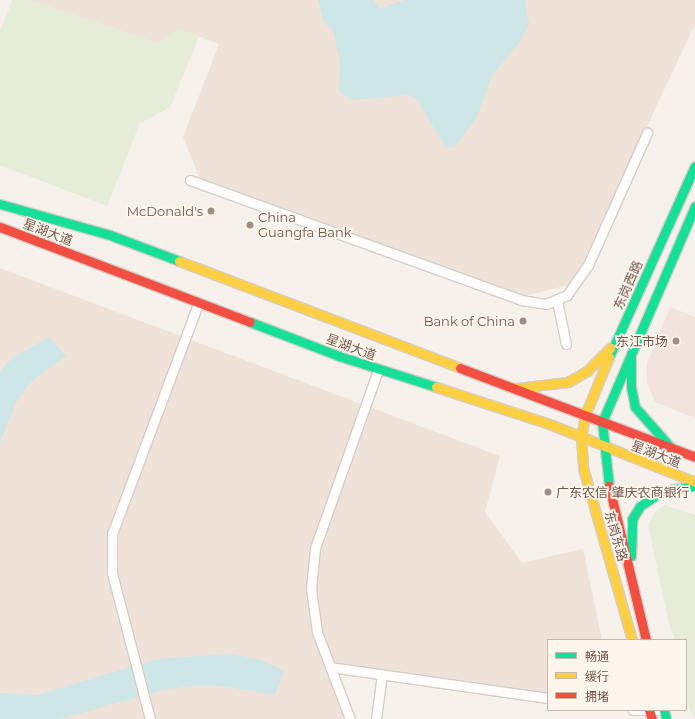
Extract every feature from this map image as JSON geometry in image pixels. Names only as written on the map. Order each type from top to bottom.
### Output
[{"type":"main road","name":"东岗西路","points":[[585,415],[615,343],[695,166]]},
{"type":"main road","points":[[0,198],[12,209]]},
{"type":"main road","name":"星湖大道","points":[[0,204],[12,209],[110,235],[516,388],[673,450],[695,457]]},
{"type":"main road","points":[[602,422],[631,349],[695,206]]},
{"type":"main road","name":"星湖大道","points":[[0,227],[198,304],[378,370],[468,389],[602,446],[695,482]]},
{"type":"main road","points":[[627,318],[642,324]]},
{"type":"main road","points":[[516,388],[568,382],[587,371],[615,343]]},
{"type":"main road","points":[[631,349],[631,388],[635,407],[673,450]]},
{"type":"main road","points":[[468,389],[473,372]]},
{"type":"main road","name":"东岗东路","points":[[585,415],[582,437],[582,468],[632,639]]},
{"type":"main road","name":"东岗东路","points":[[602,422],[602,446],[608,486],[646,639]]},
{"type":"main road","points":[[632,583],[630,532],[636,512],[654,494],[676,487],[695,486]]},
{"type":"street","points":[[190,180],[532,304],[557,301],[576,285],[588,265],[647,133]]},
{"type":"street","points":[[557,301],[566,344]]},
{"type":"street","points":[[150,719],[146,694],[112,573],[112,534],[198,304]]},
{"type":"street","points":[[350,719],[317,632],[311,589],[315,548],[378,370]]},
{"type":"street","points":[[330,667],[547,698]]},
{"type":"street","points":[[376,719],[382,674]]},
{"type":"street","points":[[640,711],[652,713]]},
{"type":"shaded area","points":[[29,0],[695,0],[695,24],[573,284],[521,297],[200,179],[183,137],[219,44],[178,29],[159,44]]},
{"type":"shaded area","points":[[0,268],[500,456],[485,512],[522,563],[583,549],[602,639],[547,639],[547,698],[330,667],[350,719],[0,719]]},
{"type":"shaded area","name":"东江市场","points":[[670,307],[695,317],[695,418],[655,402],[647,383],[647,364]]},
{"type":"green space","points":[[13,0],[29,0],[158,44],[178,29],[199,37],[170,107],[140,123],[107,206],[0,165],[0,30]]},
{"type":"green space","points":[[665,505],[695,515],[695,719],[687,704],[687,639],[675,639],[669,624],[648,525],[654,513]]},
{"type":"water","points":[[318,0],[373,0],[380,8],[406,0],[525,0],[529,24],[522,39],[492,76],[477,117],[455,147],[446,148],[417,100],[409,95],[356,100],[346,97],[339,90],[340,61],[333,31],[324,22]]},
{"type":"water","points":[[49,337],[66,356],[30,383],[17,401],[0,442],[0,371],[12,358]]},
{"type":"water","points":[[229,654],[262,660],[284,671],[275,695],[221,686],[191,686],[164,690],[60,719],[0,719],[0,693],[37,695],[156,659]]},
{"type":"traffic: fast","points":[[609,357],[695,166]]},
{"type":"traffic: fast","points":[[0,204],[110,235],[179,261]]},
{"type":"traffic: fast","points":[[609,486],[602,422],[695,206]]},
{"type":"traffic: fast","points":[[250,322],[339,356],[436,387]]},
{"type":"traffic: fast","points":[[631,355],[631,387],[635,407],[672,449]]},
{"type":"traffic: fast","points":[[631,556],[632,519],[640,506],[662,491],[695,486]]},
{"type":"traffic: fast","points":[[664,711],[666,719]]},
{"type":"traffic: slow","points":[[179,261],[460,368]]},
{"type":"traffic: slow","points":[[517,388],[568,382],[587,371],[610,348]]},
{"type":"traffic: slow","points":[[609,357],[585,415],[581,437],[583,468],[632,639]]},
{"type":"traffic: slow","points":[[436,387],[552,425],[695,482]]},
{"type":"traffic: jam","points":[[0,227],[250,322]]},
{"type":"traffic: jam","points":[[460,368],[695,457]]},
{"type":"traffic: jam","points":[[609,486],[646,639]]},
{"type":"traffic: jam","points":[[649,711],[652,719]]},
{"type":"place","name":"McDonald's","points":[[211,211]]},
{"type":"place","name":"China Guangfa Bank","points":[[250,225]]},
{"type":"place","name":"Bank of China","points":[[523,321]]},
{"type":"place","name":"东江市场","points":[[676,341]]},
{"type":"place","name":"广东农信 肇庆农商银行","points":[[548,492]]}]
